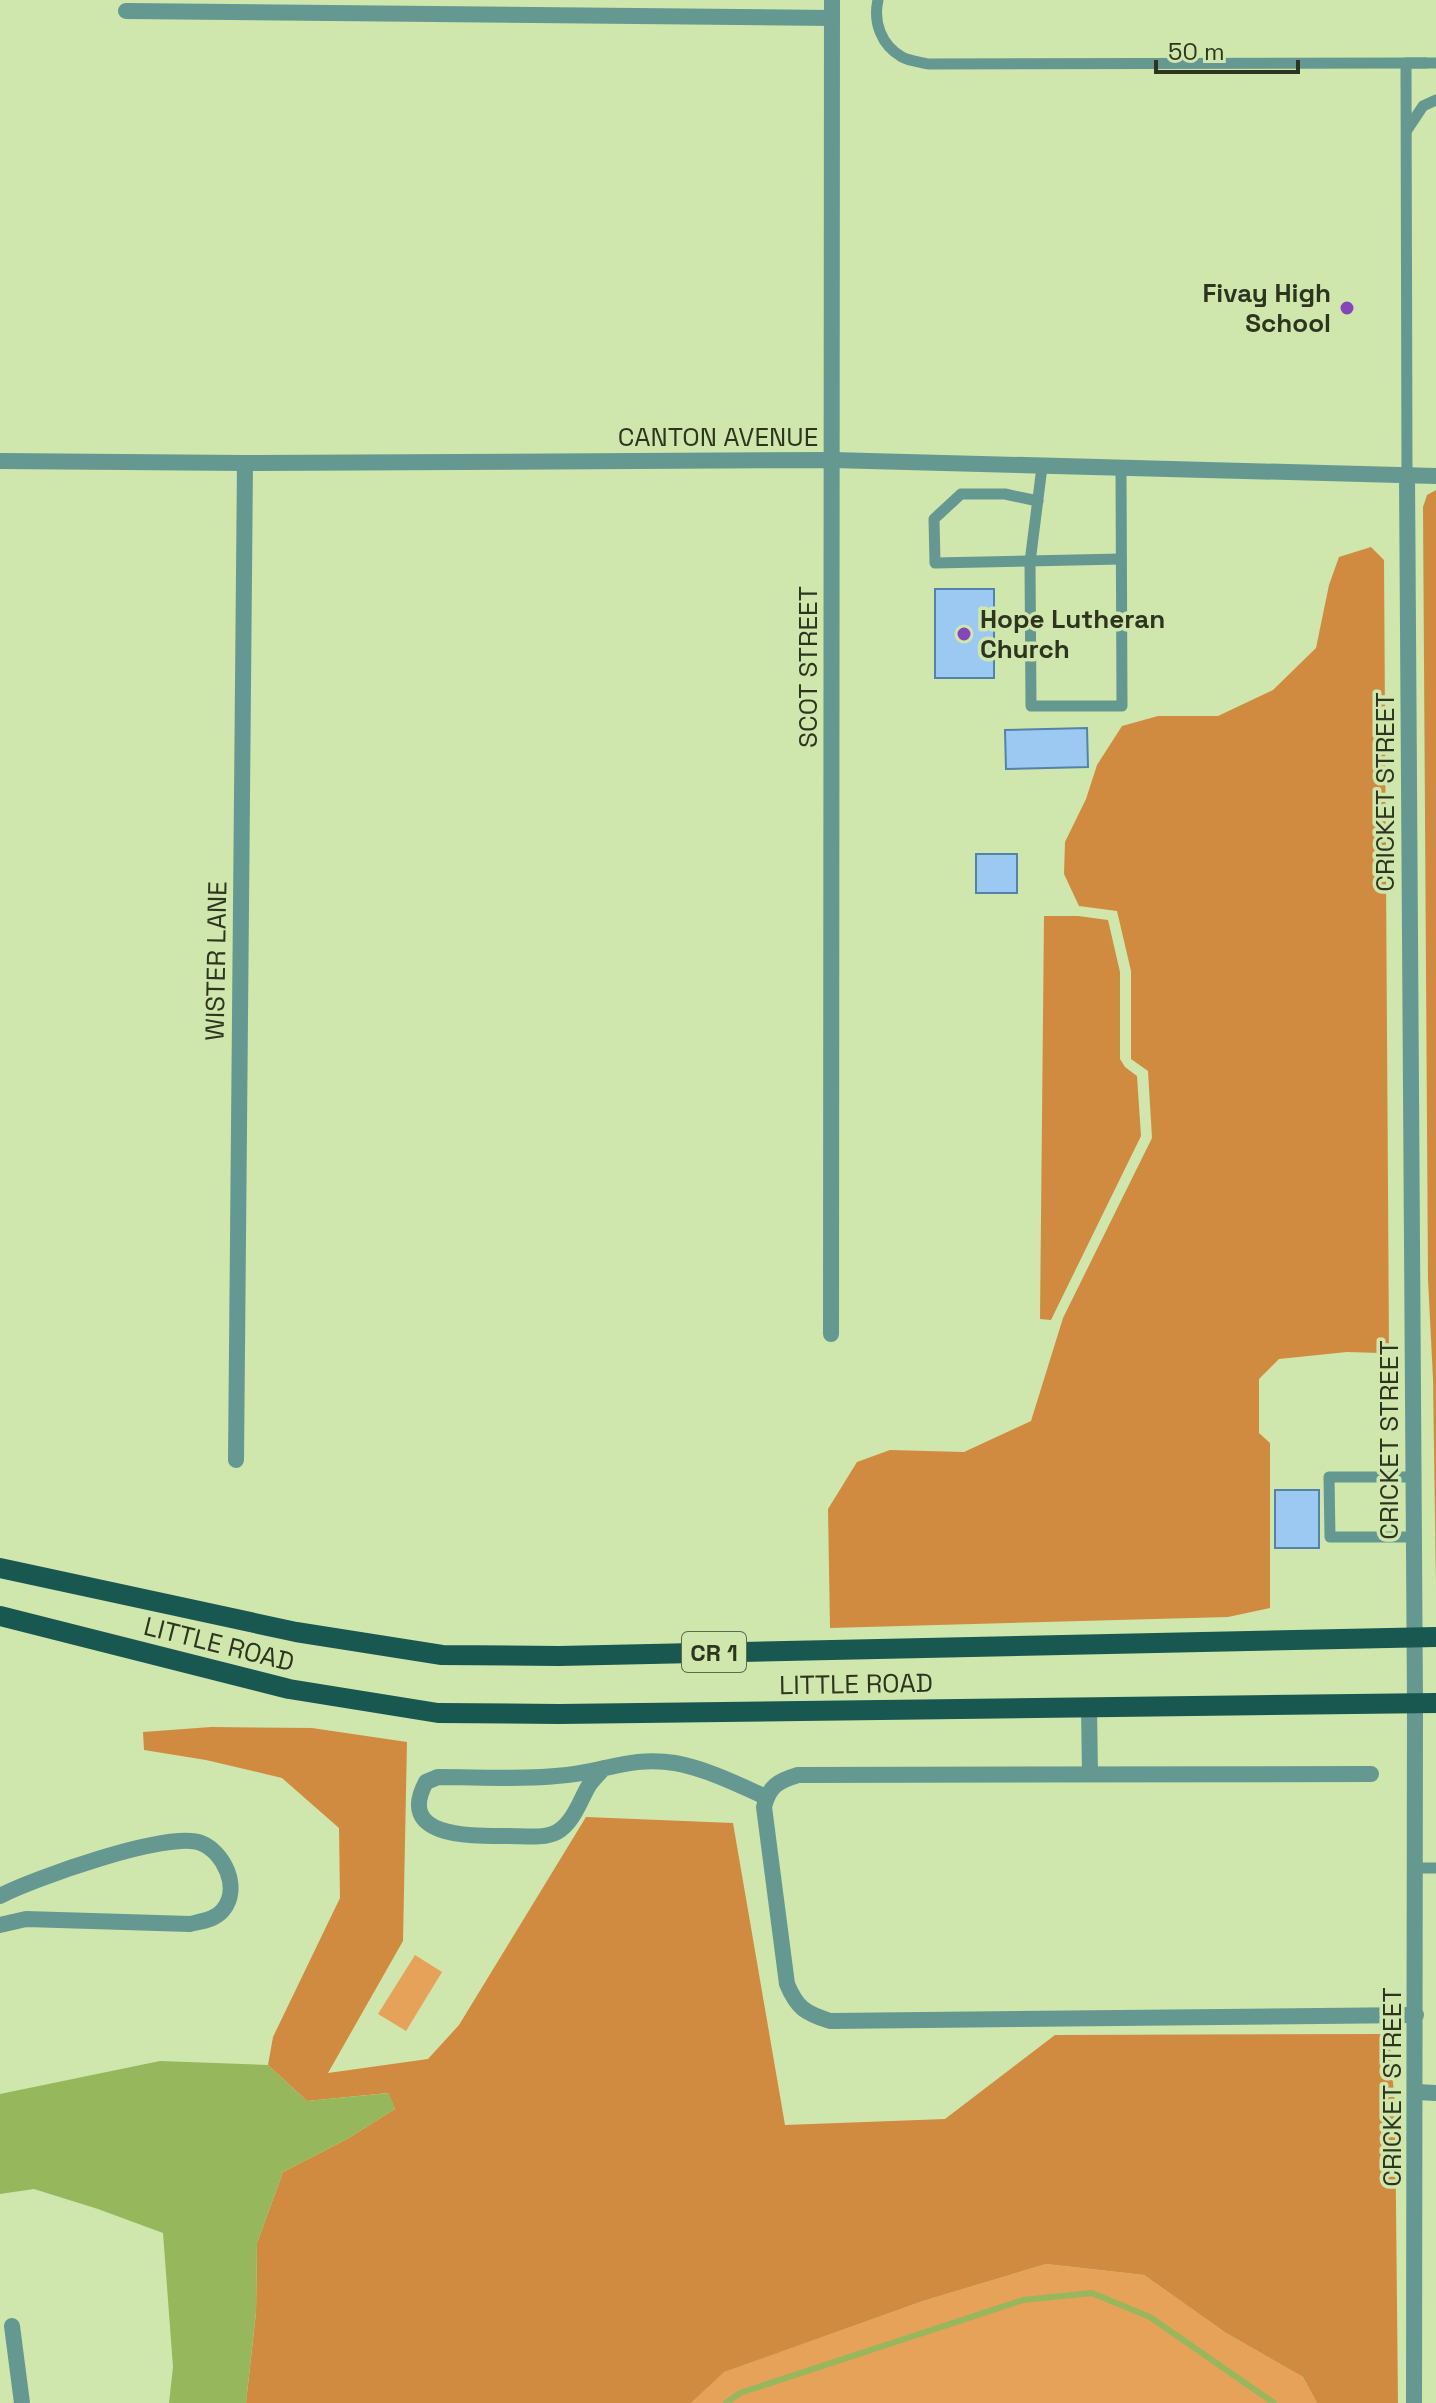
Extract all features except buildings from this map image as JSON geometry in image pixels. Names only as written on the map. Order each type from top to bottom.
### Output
[{"type":"main road","name":"LITTLE ROAD","points":[[0,1568],[296,1632],[442,1655],[559,1656],[1436,1637]]},
{"type":"main road","name":"LITTLE ROAD","points":[[0,1616],[289,1689],[438,1713],[1426,1702]]},
{"type":"street","name":"SCOT STREET","points":[[831,1334],[832,0]]},
{"type":"street","points":[[126,11],[832,18]]},
{"type":"street","name":"CANTON AVENUE","points":[[0,461],[832,460],[1436,476]]},
{"type":"street","name":"WISTER LANE","points":[[236,1460],[245,463]]},
{"type":"street","name":"CRICKET STREET","points":[[1407,476],[1414,1638],[1426,1702],[1416,1868],[1414,2403]]},
{"type":"street","points":[[1089,1707],[1090,1774]]},
{"type":"street","points":[[604,1768],[590,1783],[573,1816],[559,1831],[545,1836],[468,1836],[428,1824],[419,1812],[418,1801],[426,1782],[438,1777],[565,1776],[620,1763],[650,1761],[701,1769],[766,1797]]},
{"type":"street","points":[[1371,1774],[798,1775],[782,1779],[768,1793],[764,1807],[787,1984],[801,2008],[830,2021],[1416,2015]]},
{"type":"street","points":[[0,1896],[19,1886],[137,1848],[182,1840],[199,1842],[217,1853],[228,1873],[231,1891],[224,1909],[211,1919],[190,1924],[26,1919],[0,1925]]},
{"type":"street","points":[[1416,2092],[1436,2093]]},
{"type":"street","points":[[12,2326],[22,2403]]},
{"type":"lane","points":[[878,0],[875,15],[882,40],[903,58],[928,64],[1431,63]]},
{"type":"lane","points":[[1407,476],[1406,63],[1431,63]]},
{"type":"lane","points":[[1407,131],[1423,106],[1436,100]]},
{"type":"lane","points":[[1042,467],[1030,562],[1031,706],[1122,706],[1121,468]]},
{"type":"lane","points":[[1038,501],[1005,494],[961,494],[934,519],[935,563],[1121,559]]},
{"type":"lane","points":[[1413,1477],[1329,1477],[1330,1537],[1414,1537]]},
{"type":"lane","points":[[1416,1868],[1436,1868]]},
{"type":"shaded area","points":[[1436,490],[1436,1588],[1433,1379],[1428,1279],[1423,507],[1427,495]]},
{"type":"shaded area","points":[[1371,547],[1384,560],[1389,1348],[1380,1353],[1347,1352],[1279,1359],[1259,1379],[1259,1433],[1270,1443],[1270,1608],[1228,1617],[830,1628],[828,1509],[857,1462],[890,1450],[964,1452],[1031,1421],[1063,1318],[1152,1138],[1148,1071],[1131,1059],[1131,971],[1117,911],[1079,906],[1064,874],[1065,842],[1086,799],[1097,765],[1122,726],[1158,716],[1218,716],[1273,690],[1316,648],[1329,585],[1339,557]]},
{"type":"shaded area","points":[[1044,916],[1108,920],[1120,972],[1120,1059],[1137,1076],[1141,1136],[1051,1320],[1040,1319]]},
{"type":"shaded area","points":[[211,1727],[312,1728],[407,1742],[403,1941],[328,2073],[428,2059],[459,2025],[586,1817],[733,1823],[785,2125],[945,2119],[1055,2035],[1389,2034],[1395,2106],[1398,2403],[1317,2403],[1303,2377],[1226,2333],[1144,2275],[1046,2264],[923,2301],[724,2372],[691,2403],[246,2403],[256,2312],[257,2243],[283,2172],[347,2139],[395,2109],[388,2093],[307,2101],[268,2065],[273,2037],[340,1898],[339,1828],[282,1778],[206,1760],[144,1750],[143,1732]]},
{"type":"shaded area","points":[[415,1955],[442,1972],[406,2031],[378,2014]]},
{"type":"shaded area","points":[[160,2061],[268,2065],[307,2101],[389,2093],[395,2109],[347,2139],[283,2172],[257,2243],[256,2312],[246,2403],[169,2403],[173,2367],[163,2233],[34,2189],[0,2194],[0,2094]]},
{"type":"shaded area","points":[[1046,2264],[1144,2275],[1226,2333],[1303,2377],[1317,2403],[691,2403],[723,2372],[923,2301]]},
{"type":"waterway","points":[[726,2403],[740,2393],[1023,2300],[1092,2293],[1150,2317],[1274,2403]]},
{"type":"place","name":"Fivay High School","points":[[1347,308]]},
{"type":"place","name":"Hope Lutheran Church","points":[[964,634]]}]
